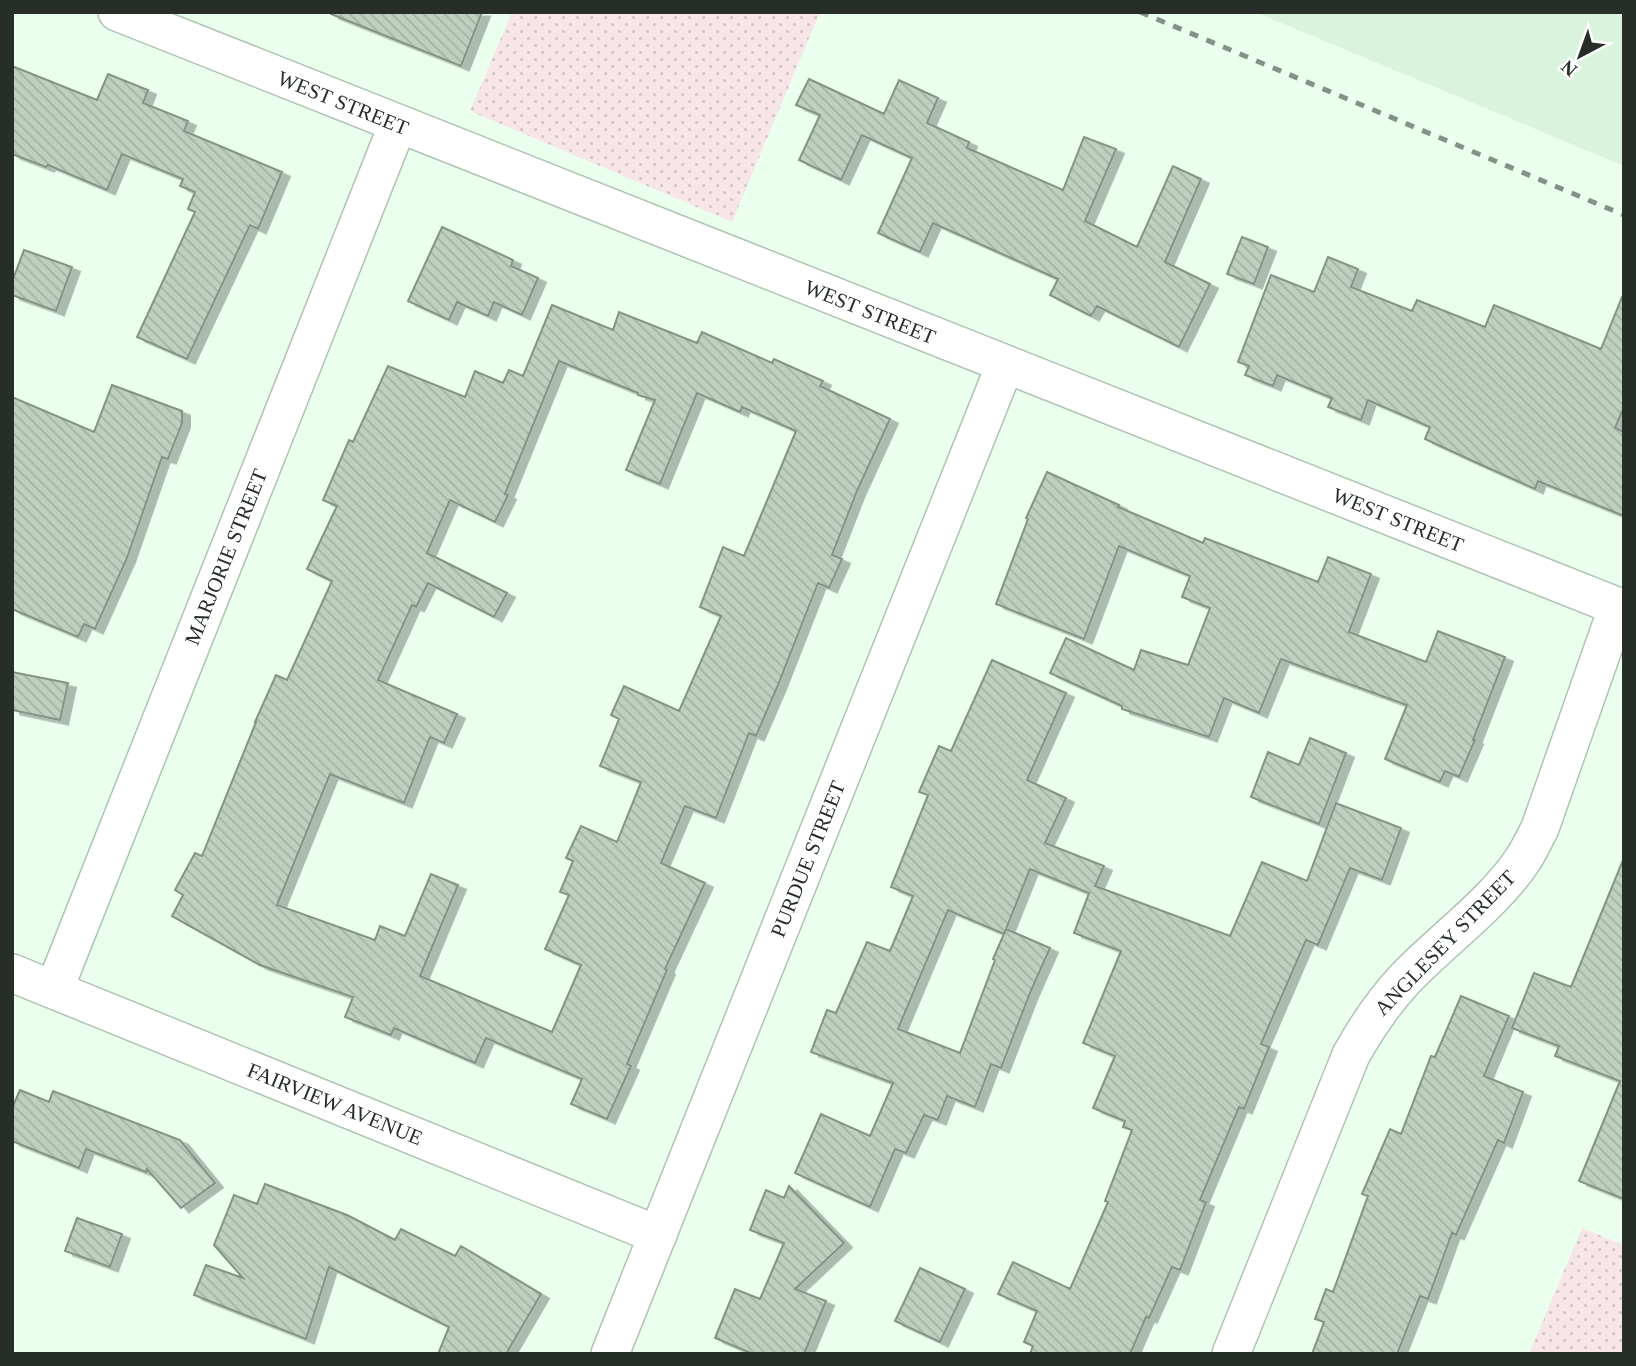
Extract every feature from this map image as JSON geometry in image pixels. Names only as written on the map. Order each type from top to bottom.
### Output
[{"type":"street","name":"WEST STREET","points":[[117,12],[1621,608]]},
{"type":"street","name":"MARJORIE STREET","points":[[54,990],[398,124]]},
{"type":"street","name":"PURDUE STREET","points":[[610,1354],[1005,365]]},
{"type":"street","name":"ANGLESEY STREET","points":[[1231,1354],[1351,1055],[1384,1003],[1498,890],[1523,861],[1540,828],[1621,608]]},
{"type":"street","name":"FAIRVIEW AVENUE","points":[[12,973],[658,1235]]},
{"type":"shaded area","points":[[512,12],[820,12],[732,222],[470,111]]},
{"type":"shaded area","points":[[1255,12],[1624,12],[1624,166]]},
{"type":"shaded area","points":[[1582,1228],[1624,1245],[1624,1354],[1529,1354]]},
{"type":"building","points":[[331,12],[482,12],[461,66]]},
{"type":"building","points":[[12,66],[97,100],[108,74],[148,90],[143,103],[188,121],[184,131],[282,172],[258,229],[250,225],[187,359],[137,337],[195,212],[188,209],[195,192],[180,186],[183,179],[122,154],[107,190],[48,165],[46,167],[12,154]]},
{"type":"building","points":[[809,79],[884,114],[899,80],[938,98],[927,123],[969,142],[967,148],[1063,190],[1084,137],[1116,149],[1085,221],[1137,247],[1173,166],[1201,179],[1165,262],[1210,284],[1179,347],[1097,306],[1091,316],[1050,295],[1058,279],[933,223],[920,252],[878,233],[912,158],[862,135],[841,180],[799,160],[820,115],[796,105]]},
{"type":"building","points":[[442,227],[513,260],[511,266],[538,278],[522,315],[494,302],[488,316],[457,302],[449,320],[408,301]]},
{"type":"building","points":[[1242,237],[1268,247],[1254,284],[1227,274]]},
{"type":"building","points":[[24,250],[72,267],[56,311],[12,295],[12,282]]},
{"type":"building","points":[[1328,257],[1358,269],[1351,287],[1412,311],[1417,300],[1485,327],[1494,305],[1601,349],[1624,297],[1624,407],[1615,428],[1624,432],[1624,516],[1538,481],[1535,489],[1475,462],[1425,439],[1430,427],[1368,400],[1361,420],[1328,407],[1332,398],[1277,375],[1273,386],[1245,375],[1249,366],[1238,362],[1271,275],[1314,292]]},
{"type":"building","points":[[552,305],[613,330],[619,312],[697,343],[702,332],[772,363],[774,359],[823,381],[820,386],[890,419],[857,491],[832,555],[842,559],[829,588],[818,583],[756,736],[749,733],[716,818],[685,806],[661,863],[705,883],[665,969],[667,970],[627,1064],[631,1066],[607,1119],[571,1104],[582,1079],[486,1038],[475,1063],[394,1028],[391,1035],[345,1017],[353,997],[260,965],[172,916],[183,895],[175,890],[195,853],[202,856],[276,675],[287,680],[332,581],[307,569],[337,506],[323,500],[349,440],[353,442],[388,366],[465,397],[475,371],[503,383],[509,370],[523,376]],"holes":[[[559,361],[655,400],[626,470],[660,484],[697,393],[740,412],[742,407],[796,431],[744,556],[723,547],[700,607],[721,616],[679,711],[624,686],[611,715],[619,719],[600,766],[641,782],[617,842],[581,826],[566,858],[573,861],[560,892],[569,895],[545,949],[581,965],[552,1032],[420,976],[458,885],[431,874],[405,936],[380,926],[375,940],[277,905],[330,774],[404,803],[430,737],[444,743],[457,714],[378,680],[412,605],[416,607],[428,583],[494,617],[507,593],[427,553],[450,500],[495,522],[508,495],[505,494]]]},
{"type":"building","points":[[112,385],[182,411],[182,423],[168,459],[162,457],[127,558],[95,629],[84,624],[78,637],[12,609],[12,397],[94,432]]},
{"type":"building","points":[[1047,472],[1119,505],[1118,507],[1203,543],[1205,538],[1318,582],[1328,557],[1371,574],[1349,632],[1426,662],[1438,631],[1505,657],[1459,777],[1445,771],[1440,782],[1385,759],[1407,705],[1281,659],[1259,713],[1224,698],[1209,737],[1122,709],[1122,706],[1050,673],[1066,638],[1134,670],[1141,650],[1188,665],[1210,608],[1182,597],[1190,576],[1119,546],[1084,639],[996,604],[1028,519],[1026,518]]},
{"type":"building","points":[[992,660],[1066,693],[1027,780],[1066,798],[1045,843],[1104,866],[1095,886],[1230,936],[1262,862],[1307,881],[1336,803],[1401,828],[1382,880],[1350,868],[1318,945],[1306,940],[1261,1044],[1269,1047],[1244,1109],[1239,1107],[1200,1200],[1206,1202],[1180,1270],[1172,1267],[1130,1354],[1030,1354],[1033,1346],[1024,1342],[1037,1311],[998,1294],[1013,1262],[1070,1289],[1108,1202],[1105,1201],[1132,1130],[1123,1127],[1125,1121],[1093,1108],[1115,1056],[1083,1043],[1121,951],[1074,933],[1089,893],[1030,869],[1006,929],[1050,948],[1001,1068],[991,1064],[975,1107],[947,1096],[938,1120],[924,1115],[906,1153],[895,1149],[870,1207],[795,1173],[821,1114],[870,1136],[893,1083],[811,1052],[827,1010],[836,1013],[867,942],[890,951],[913,896],[891,887],[928,795],[919,792],[939,746],[951,751]],"holes":[[[948,910],[1004,934],[960,1053],[898,1029]]]},
{"type":"building","points":[[12,672],[68,683],[60,720],[12,710]]},
{"type":"building","points":[[1310,738],[1346,753],[1319,824],[1251,797],[1268,752],[1299,765]]},
{"type":"building","points":[[1623,860],[1624,1199],[1579,1181],[1620,1081],[1555,1056],[1559,1046],[1512,1028],[1534,973],[1571,987]]},
{"type":"building","points":[[1461,996],[1509,1016],[1484,1076],[1523,1092],[1504,1143],[1498,1140],[1456,1235],[1452,1233],[1428,1299],[1420,1296],[1397,1354],[1312,1354],[1324,1322],[1315,1319],[1326,1289],[1333,1292],[1368,1196],[1362,1194],[1390,1129],[1401,1134],[1431,1056],[1435,1057]]},
{"type":"building","points":[[20,1090],[49,1102],[53,1091],[180,1140],[215,1183],[181,1208],[147,1169],[146,1172],[86,1149],[79,1168],[12,1141],[12,1108]]},
{"type":"building","points":[[265,1184],[347,1215],[395,1240],[401,1229],[455,1256],[461,1246],[541,1294],[506,1354],[438,1354],[449,1327],[329,1267],[306,1339],[194,1295],[206,1265],[243,1278],[214,1245],[234,1195],[257,1204]]},
{"type":"building","points":[[789,1186],[844,1243],[795,1289],[826,1301],[804,1354],[753,1354],[715,1338],[735,1289],[760,1299],[784,1243],[750,1230],[766,1190],[784,1198]]},
{"type":"building","points":[[77,1218],[122,1234],[110,1267],[65,1251]]},
{"type":"building","points":[[920,1268],[965,1289],[940,1342],[895,1321]]},
{"type":"railway","points":[[1140,12],[1624,215]]}]
